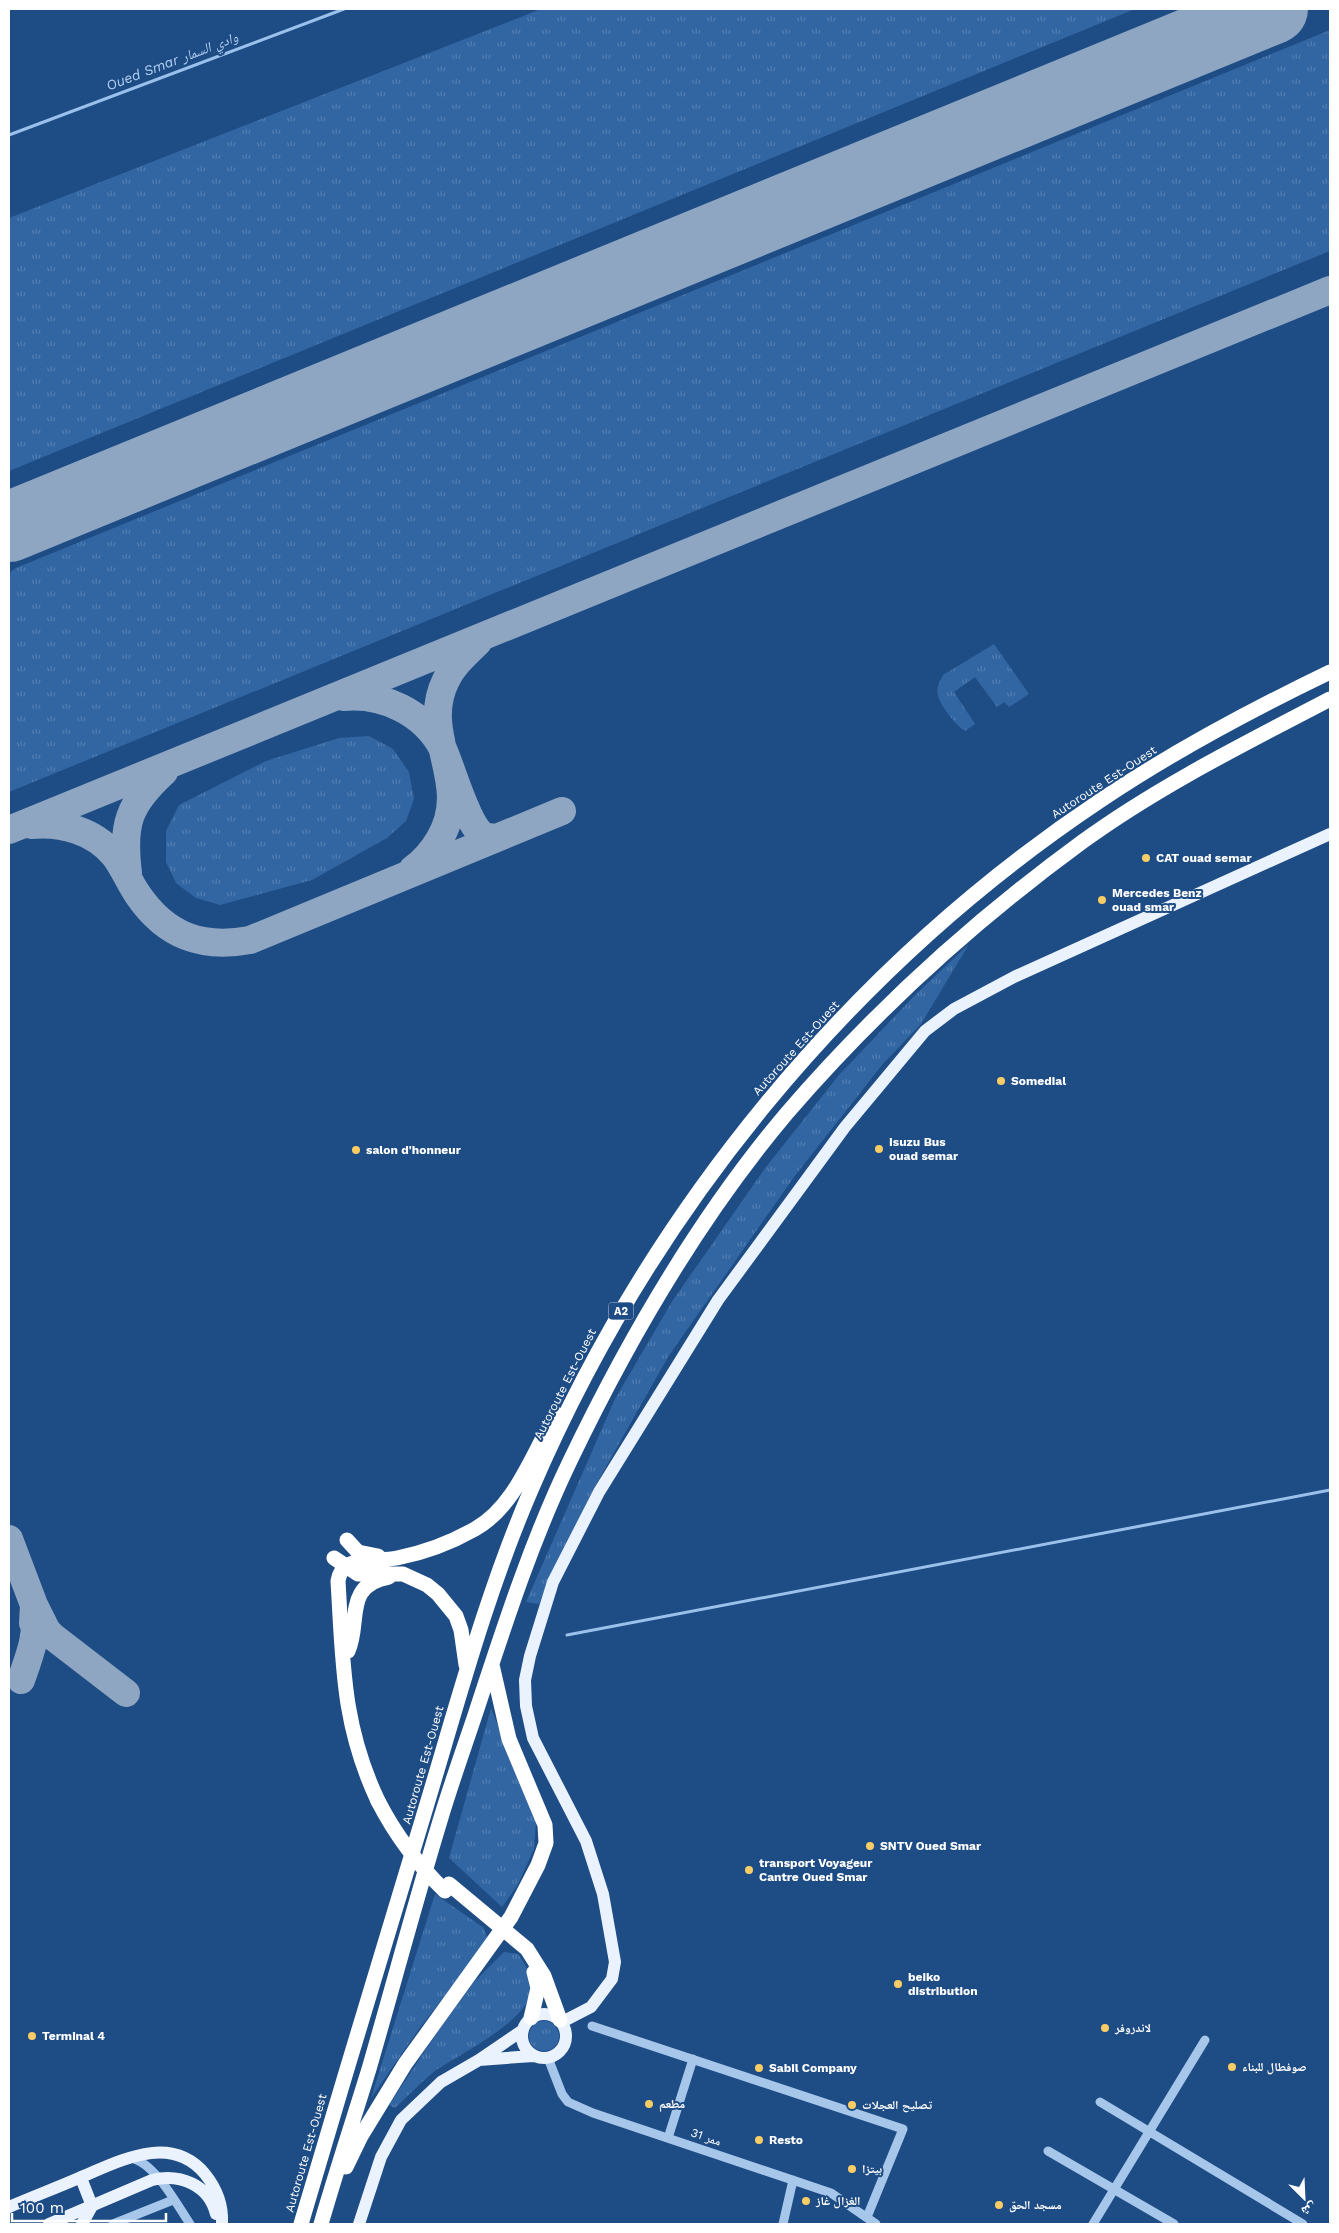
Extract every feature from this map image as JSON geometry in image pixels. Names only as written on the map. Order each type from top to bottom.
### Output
[{"type":"highway","name":"Autoroute Est-Ouest","points":[[301,2224],[488,1601],[530,1491],[556,1435],[613,1324],[665,1240],[724,1158],[776,1092],[859,1001],[938,926],[1050,835],[1137,776],[1240,717],[1330,672]]},
{"type":"highway","name":"A2","points":[[323,2218],[370,2066],[441,1817],[492,1662],[568,1464],[618,1364],[683,1256],[739,1176],[784,1117],[838,1056],[899,995],[1013,896],[1084,841],[1148,799],[1215,759],[1330,699]]},
{"type":"highway","points":[[340,1562],[397,1558],[427,1550],[476,1528],[499,1509],[518,1482],[543,1435],[613,1324]]},
{"type":"highway","points":[[347,1540],[358,1552],[397,1558]]},
{"type":"highway","points":[[340,1562],[358,1574],[396,1573],[414,1578],[438,1594],[456,1616],[461,1630],[467,1669]]},
{"type":"highway","points":[[340,1562],[351,1700],[359,1734],[388,1822],[409,1852],[447,1887],[502,1931],[522,1952],[537,1979],[538,1997],[527,2024]]},
{"type":"highway","points":[[340,1562],[342,1570],[338,1581],[346,1698],[361,1761],[382,1800]]},
{"type":"highway","points":[[348,1651],[353,1638],[356,1602],[367,1587],[383,1578],[392,1576],[414,1578]]},
{"type":"highway","points":[[323,2218],[361,2136],[404,2064],[430,2026],[502,1931],[538,1865],[546,1843],[545,1825],[510,1739],[492,1662]]},
{"type":"highway","points":[[502,1931],[520,1941],[536,1962],[561,2021]]},
{"type":"main road","points":[[561,2021],[591,2007],[612,1979],[615,1962],[603,1894],[586,1841],[533,1738],[527,1720],[525,1680],[530,1656],[553,1582],[599,1492],[718,1300],[845,1126],[925,1031],[954,1009],[1014,977],[1330,834]]},
{"type":"main road","points":[[359,2224],[381,2157],[401,2120],[441,2082],[479,2060],[543,2014],[561,2021],[567,2034],[564,2047],[560,2053],[548,2058],[533,2056],[479,2060]]},
{"type":"main road","points":[[527,2024],[523,2045],[533,2056]]},
{"type":"main road","points":[[9,2207],[138,2154],[155,2152],[180,2156],[198,2167],[212,2183],[220,2202],[221,2224]]},
{"type":"main road","points":[[81,2178],[92,2206]]},
{"type":"main road","points":[[49,2224],[152,2180],[176,2178],[191,2182],[204,2192],[213,2204],[221,2224]]},
{"type":"main road","points":[[82,2224],[92,2206]]},
{"type":"street","points":[[592,2026],[903,2130],[867,2217]]},
{"type":"street","points":[[1093,2224],[1205,2040]]},
{"type":"street","name":"ممر 31","points":[[548,2058],[562,2094],[568,2102],[831,2194],[876,2224]]},
{"type":"street","points":[[668,2138],[692,2059]]},
{"type":"street","points":[[1100,2102],[1303,2224]]},
{"type":"street","points":[[1048,2151],[1174,2224]]},
{"type":"street","points":[[9,2207],[117,2160],[128,2158],[139,2160],[148,2166],[190,2224]]},
{"type":"street","points":[[783,2224],[793,2180]]},
{"type":"street","points":[[113,2224],[173,2200]]},
{"type":"green space","points":[[541,9],[1135,9],[9,471],[9,218]]},
{"type":"green space","points":[[1330,30],[1330,251],[9,792],[9,573],[16,568]]},
{"type":"green space","points":[[994,644],[1029,694],[1009,707],[1004,702],[997,707],[975,677],[954,692],[975,724],[965,731],[945,710],[939,699],[939,685],[943,675]]},
{"type":"green space","points":[[369,736],[393,749],[409,772],[414,799],[406,821],[387,838],[312,880],[220,905],[196,898],[176,883],[166,862],[166,831],[179,805],[266,761],[339,738]]},
{"type":"green space","points":[[969,944],[921,1024],[882,1065],[794,1177],[668,1357],[594,1488],[550,1575],[539,1604],[526,1602],[615,1399],[673,1300],[766,1167],[839,1075],[916,994]]},
{"type":"green space","points":[[491,1708],[536,1821],[534,1849],[517,1886],[502,1907],[449,1858]]},
{"type":"green space","points":[[435,1894],[484,1928],[488,1940],[419,2029],[371,2098]]},
{"type":"green space","points":[[504,1952],[518,1954],[531,1979],[532,1989],[528,2001],[519,2013],[491,2036],[435,2071],[395,2108],[389,2105],[436,2034],[474,1982]]},
{"type":"green space","points":[[544,2021],[550,2022],[558,2030],[558,2042],[550,2050],[544,2051],[538,2050],[530,2042],[529,2036],[530,2030],[538,2022]]},
{"type":"waterway","name":"Oued Smar وادي السمار","points":[[9,135],[344,9]]},
{"type":"waterway","points":[[567,1635],[1330,1490]]},
{"type":"taxiway","points":[[9,830],[1330,290]]},
{"type":"taxiway","points":[[9,527],[21,522]]},
{"type":"taxiway","points":[[413,869],[434,848],[448,819],[451,799],[438,721],[439,701],[452,669],[478,642]]},
{"type":"taxiway","points":[[343,697],[372,698],[387,702],[413,715],[425,725],[443,749],[472,821],[484,836],[495,838]]},
{"type":"taxiway","points":[[128,873],[126,841],[130,816],[142,795],[164,772]]},
{"type":"taxiway","points":[[31,825],[43,824],[66,827],[87,834],[97,840],[114,855],[138,895],[161,921],[173,930],[186,936],[216,943],[250,940],[562,811]]},
{"type":"taxiway","points":[[9,1539],[34,1605],[33,1623]]},
{"type":"taxiway","points":[[21,1680],[31,1652],[34,1635],[34,1605],[47,1631],[52,1636],[126,1693]]},
{"type":"runway","points":[[9,527],[1273,9]]},
{"type":"place","name":"CAT ouad semar","points":[[1146,858]]},
{"type":"place","name":"Mercedes Benz ouad smar","points":[[1102,900]]},
{"type":"place","name":"Somedial","points":[[1001,1081]]},
{"type":"place","name":"Isuzu Bus ouad semar","points":[[879,1149]]},
{"type":"place","name":"salon d'honneur","points":[[356,1150]]},
{"type":"place","name":"SNTV Oued Smar","points":[[870,1846]]},
{"type":"place","name":"transport Voyageur Cantre Oued Smar","points":[[749,1870]]},
{"type":"place","name":"beiko distribution","points":[[898,1984]]},
{"type":"place","name":"لاندروفر","points":[[1105,2028]]},
{"type":"place","name":"Terminal 4","points":[[32,2036]]},
{"type":"place","name":"صوفطال للبناء","points":[[1232,2067]]},
{"type":"place","name":"Sabil Company","points":[[759,2068]]},
{"type":"place","name":"مطعم","points":[[649,2104]]},
{"type":"place","name":"تصليح العجلات","points":[[852,2105]]},
{"type":"place","name":"Resto","points":[[759,2140]]},
{"type":"place","name":"بيتزا","points":[[852,2169]]},
{"type":"place","name":"الغزال غاز","points":[[806,2201]]},
{"type":"place","name":"مسجد الحق","points":[[999,2205]]}]
